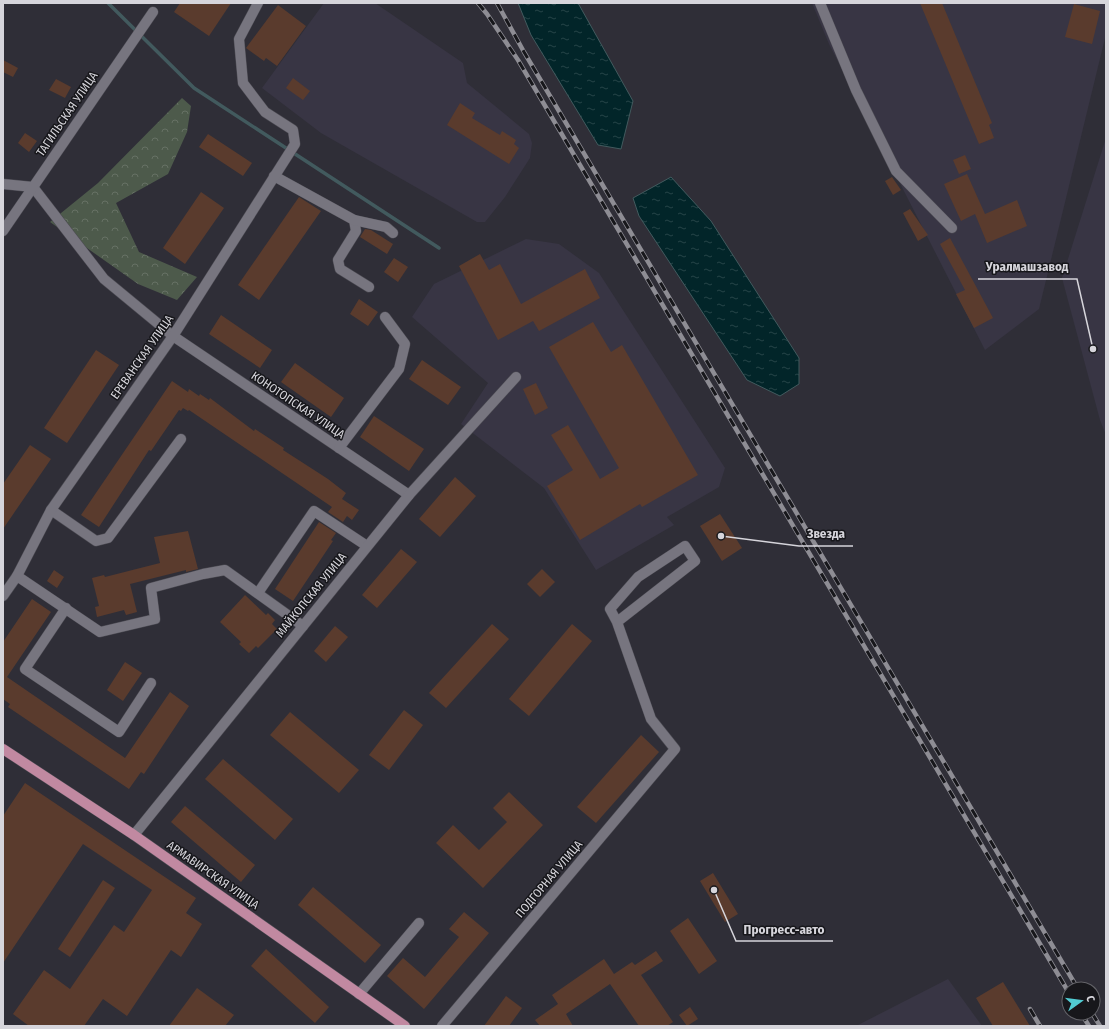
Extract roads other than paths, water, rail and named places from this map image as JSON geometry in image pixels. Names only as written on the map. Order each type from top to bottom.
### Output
[{"type":"main road","name":"АРМАВИРСКАЯ УЛИЦА","points":[[3,749],[134,835],[405,1026]]},
{"type":"street","name":"ЕРЕВАНСКАЯ УЛИЦА","points":[[3,596],[17,576],[51,510],[173,336],[294,144],[293,130],[265,112],[243,83],[238,39],[258,3]]},
{"type":"street","points":[[820,3],[856,90],[896,171],[952,228]]},
{"type":"street","name":"ТАГИЛЬСКАЯ УЛИЦА","points":[[3,231],[153,12]]},
{"type":"street","points":[[274,176],[354,220],[386,228],[393,233]]},
{"type":"street","points":[[3,184],[33,187]]},
{"type":"street","name":"КОНОТОПСКАЯ УЛИЦА","points":[[33,187],[104,279],[173,336],[408,495]]},
{"type":"street","points":[[354,220],[356,231],[338,260],[340,269],[369,287]]},
{"type":"street","points":[[339,448],[399,369],[405,344],[385,317]]},
{"type":"street","name":"МАЙКОПСКАЯ УЛИЦА","points":[[134,835],[408,495],[516,377]]},
{"type":"street","points":[[51,510],[96,541],[108,538],[181,439]]},
{"type":"street","points":[[258,593],[314,511],[367,546]]},
{"type":"street","points":[[685,546],[696,561],[617,622],[610,609],[638,577],[685,546]]},
{"type":"street","points":[[17,576],[100,632],[155,619],[151,588],[203,574],[225,570],[303,626]]},
{"type":"street","points":[[66,608],[25,669],[119,732],[151,683]]},
{"type":"street","name":"ПОДГОРНАЯ УЛИЦА","points":[[442,1026],[675,749],[651,718],[617,622]]},
{"type":"street","points":[[359,994],[419,923]]},
{"type":"water","points":[[518,3],[578,3],[633,101],[621,149],[598,145],[531,35]]},
{"type":"water","points":[[671,177],[711,221],[799,358],[799,384],[780,396],[747,380],[639,216],[633,198]]},
{"type":"waterway","points":[[108,3],[194,88],[439,248]]},
{"type":"railway","points":[[478,3],[518,60],[1062,981]]},
{"type":"railway","points":[[497,3],[524,52],[1073,981]]},
{"type":"railway","points":[[1030,1009],[1040,1026]]},
{"type":"railway","points":[[1086,1021],[1089,1026]]},
{"type":"railway","points":[[1097,1021],[1100,1026]]},
{"type":"place","name":"Уралмашзавод","points":[[1093,349]]},
{"type":"place","name":"Звезда","points":[[721,536]]},
{"type":"place","name":"Прогресс-авто","points":[[714,890]]}]
